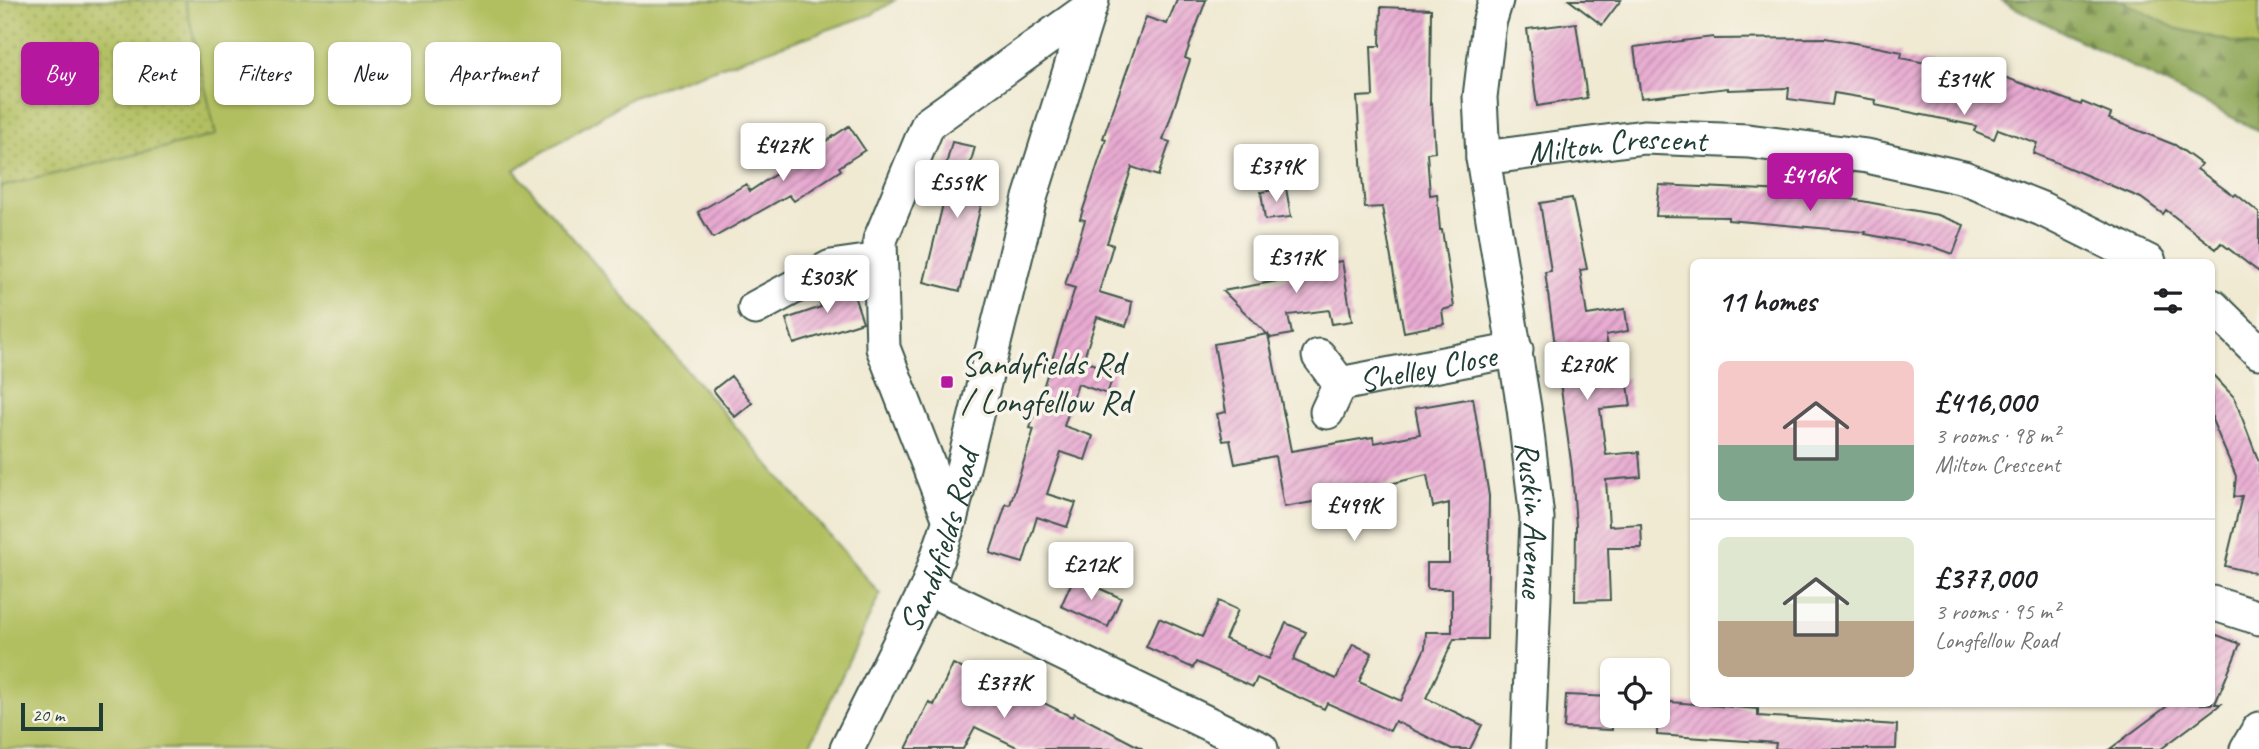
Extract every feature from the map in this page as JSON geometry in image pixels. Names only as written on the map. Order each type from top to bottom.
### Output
[{"type":"street","name":"Ruskin Avenue","points":[[1496,0],[1489,23],[1480,97],[1483,158],[1516,350],[1537,518],[1528,749]]},
{"type":"street","points":[[950,520],[883,348],[880,240],[928,124],[1090,5]]},
{"type":"street","name":"Sandyfields Road","points":[[847,749],[927,587],[950,520],[1030,198],[1090,5]]},
{"type":"street","name":"Milton Crescent","points":[[1483,158],[1644,137],[1748,141],[1867,156],[1965,178],[2042,209],[2143,259]]},
{"type":"street","points":[[755,308],[831,267],[880,260]]},
{"type":"street","points":[[2215,309],[2259,352]]},
{"type":"street","name":"Shelley Close","points":[[1319,356],[1334,398],[1516,350]]},
{"type":"street","points":[[927,587],[1259,749]]},
{"type":"street","points":[[2215,604],[2259,618]]},
{"type":"street","points":[[2247,749],[2259,729]]},
{"type":"green space","points":[[0,0],[185,0],[195,42],[113,42],[113,105],[200,105],[200,65],[216,135],[0,187]]},
{"type":"green space","points":[[185,0],[895,0],[873,14],[633,97],[514,170],[880,594],[808,749],[0,749],[0,187],[216,135],[200,65],[200,42],[195,42]]},
{"type":"green space","points":[[2000,0],[2259,0],[2259,131],[2255,128]]},
{"type":"green space","points":[[2000,0],[2121,0],[2175,28],[2259,48],[2259,131]]},
{"type":"building","points":[[1177,0],[1206,0],[1185,58],[1190,60],[1163,140],[1170,142],[1158,176],[1132,167],[1107,243],[1113,245],[1099,292],[1132,302],[1130,315],[1126,326],[1097,317],[1083,361],[1115,371],[1107,394],[1078,384],[1064,426],[1093,436],[1085,460],[1061,452],[1047,494],[1076,503],[1067,527],[1037,517],[1023,563],[990,553],[1006,504],[1010,505],[1034,429],[1030,428],[1075,288],[1065,285],[1085,220],[1080,219],[1106,139],[1103,138],[1146,17],[1167,24]]},
{"type":"building","points":[[1569,0],[1621,0],[1602,25]]},
{"type":"building","points":[[1381,7],[1431,9],[1430,105],[1432,104],[1435,152],[1427,153],[1430,195],[1437,194],[1440,230],[1454,307],[1442,310],[1444,324],[1404,332],[1382,207],[1365,208],[1362,177],[1357,97],[1373,96],[1371,46],[1380,46]]},
{"type":"building","points":[[1576,23],[1587,98],[1537,106],[1527,29]]},
{"type":"building","points":[[1713,37],[1825,38],[1872,46],[1902,52],[1901,58],[1995,77],[1996,74],[2111,114],[2109,119],[2175,145],[2201,164],[2197,169],[2234,196],[2236,194],[2259,213],[2259,272],[2221,243],[2216,249],[2166,210],[2163,214],[2141,198],[2033,153],[2037,143],[1998,129],[1994,139],[1974,131],[1976,126],[1875,105],[1876,100],[1834,93],[1832,105],[1788,99],[1789,88],[1728,88],[1641,98],[1634,47]]},
{"type":"building","points":[[849,126],[865,150],[839,167],[841,170],[794,201],[789,195],[713,238],[698,212],[746,184],[750,191]]},
{"type":"building","points":[[952,142],[975,147],[969,168],[989,173],[960,291],[924,282],[952,167],[946,165]]},
{"type":"building","points":[[1659,185],[1786,191],[1851,199],[1938,215],[1964,225],[1953,254],[1934,247],[1865,234],[1866,232],[1728,220],[1728,217],[1656,216]]},
{"type":"building","points":[[1286,188],[1291,217],[1265,220],[1261,192]]},
{"type":"building","points":[[1572,198],[1587,269],[1580,270],[1587,315],[1625,309],[1628,331],[1606,335],[1613,380],[1627,378],[1631,406],[1600,409],[1606,455],[1639,452],[1641,477],[1606,480],[1609,526],[1641,524],[1642,548],[1608,548],[1610,600],[1575,601],[1576,526],[1572,469],[1545,272],[1551,271],[1540,203]]},
{"type":"building","points":[[1304,250],[1307,267],[1342,261],[1352,321],[1332,324],[1329,310],[1288,315],[1292,334],[1271,338],[1223,291],[1288,279],[1283,253]]},
{"type":"building","points":[[850,284],[863,322],[794,344],[786,319],[821,307],[818,296],[837,286]]},
{"type":"building","points":[[1268,334],[1291,451],[1373,437],[1374,443],[1420,434],[1415,408],[1473,398],[1489,496],[1487,639],[1454,639],[1426,698],[1482,725],[1470,749],[1452,749],[1395,721],[1390,731],[1327,703],[1324,709],[1257,678],[1253,687],[1196,662],[1193,668],[1146,647],[1159,618],[1202,637],[1219,601],[1238,610],[1225,639],[1269,659],[1286,623],[1306,632],[1293,660],[1336,679],[1353,644],[1372,653],[1359,682],[1401,701],[1425,648],[1426,632],[1452,632],[1452,589],[1427,589],[1427,563],[1449,563],[1449,503],[1433,507],[1427,475],[1381,486],[1384,504],[1355,508],[1354,504],[1331,508],[1330,499],[1284,507],[1275,456],[1235,464],[1230,440],[1223,441],[1217,414],[1226,412],[1214,344]]},
{"type":"building","points":[[731,376],[752,403],[735,417],[713,390]]},
{"type":"building","points":[[2215,377],[2234,397],[2259,462],[2259,574],[2225,566],[2242,496],[2234,497],[2236,476],[2215,427]]},
{"type":"building","points":[[1074,577],[1121,598],[1108,627],[1061,606]]},
{"type":"building","points":[[2215,634],[2240,644],[2215,704]]},
{"type":"building","points":[[953,664],[1028,700],[1030,696],[1072,717],[1074,713],[1143,749],[1021,749],[975,727],[963,749],[906,749],[929,702],[934,705]]},
{"type":"building","points":[[1566,695],[1600,696],[1600,728],[1612,730],[1564,728]]},
{"type":"building","points":[[1670,702],[1690,704],[1690,707],[1758,709],[1758,716],[1897,725],[1896,749],[1775,749],[1776,743],[1657,735],[1657,728],[1670,728]]},
{"type":"building","points":[[2215,704],[2221,704],[2161,749],[2110,749],[2166,707],[2215,707]]},
{"type":"place","name":"Sandyfields Rd / Longfellow Rd","points":[[947,382]]}]
